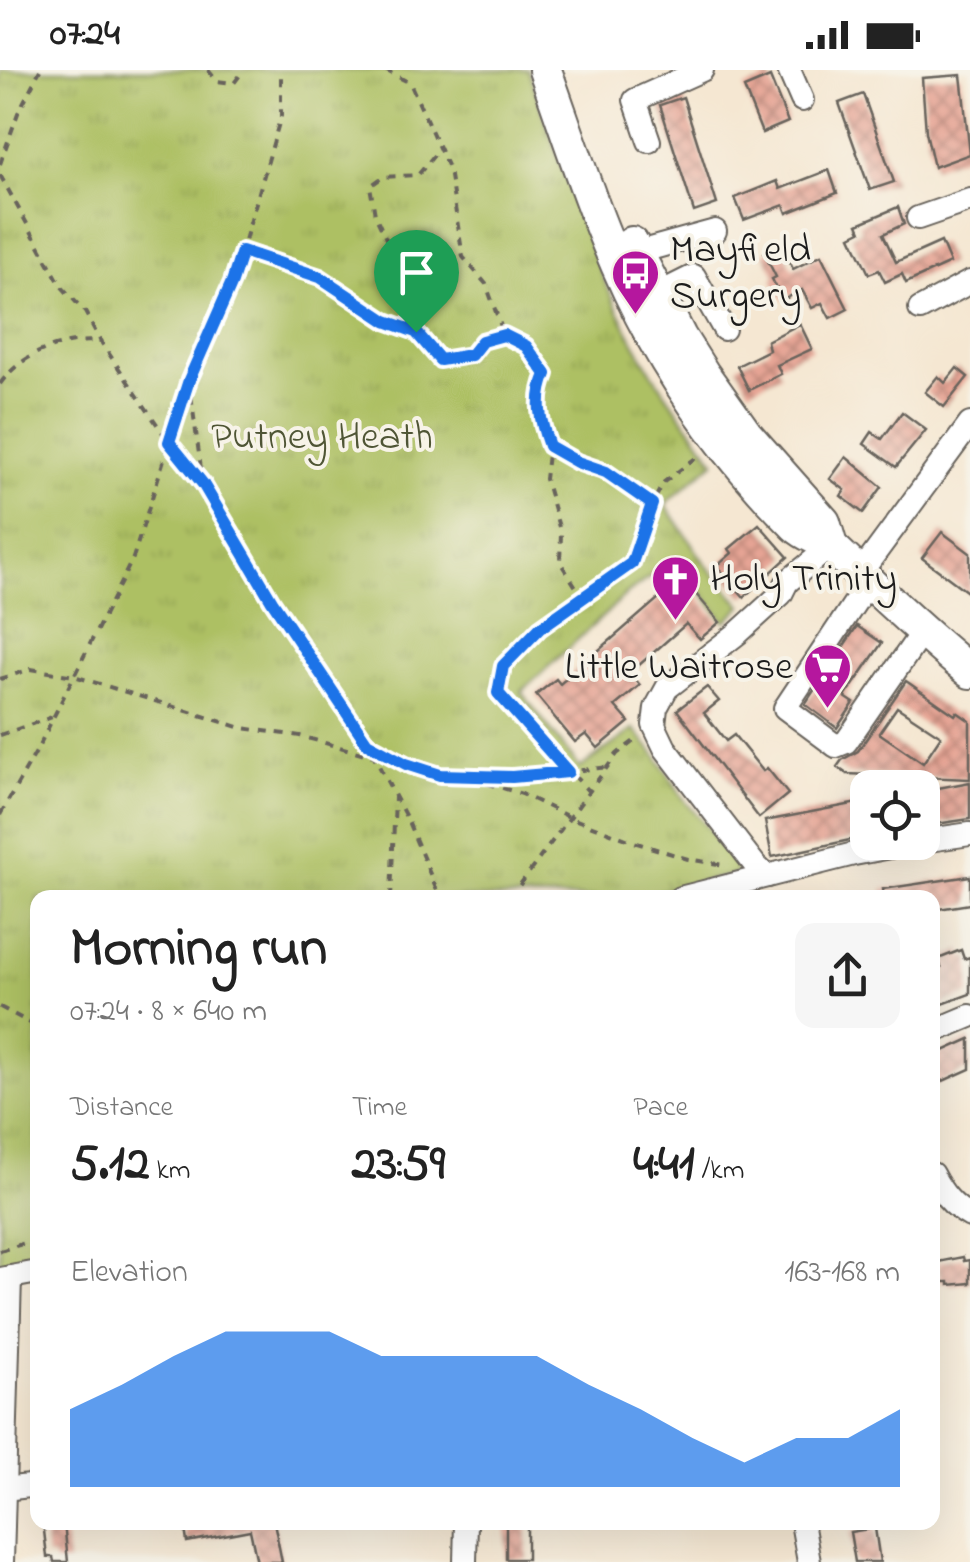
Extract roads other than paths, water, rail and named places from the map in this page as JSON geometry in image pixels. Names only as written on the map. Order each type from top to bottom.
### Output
[{"type":"highway","points":[[545,70],[647,300],[674,372],[706,420],[800,530],[832,546],[970,672]]},
{"type":"highway","points":[[569,70],[626,256]]},
{"type":"street","points":[[649,141],[635,100],[702,70]]},
{"type":"street","points":[[789,70],[802,100]]},
{"type":"street","points":[[918,218],[970,200]]},
{"type":"street","points":[[626,256],[714,232]]},
{"type":"street","points":[[647,300],[694,276],[724,329]]},
{"type":"street","points":[[920,309],[970,282]]},
{"type":"street","points":[[922,632],[846,742],[836,746],[785,708],[864,579],[970,424]]},
{"type":"street","points":[[761,871],[665,748],[654,725],[656,708],[667,688],[754,619],[788,582],[832,546]]},
{"type":"street","points":[[940,839],[970,834]]},
{"type":"street","points":[[704,890],[761,871],[850,855]]},
{"type":"street","points":[[940,1029],[970,1016]]},
{"type":"street","points":[[940,1190],[956,1208],[970,1216]]},
{"type":"street","points":[[2,1562],[5,1278],[30,1273]]},
{"type":"street","points":[[4,1489],[30,1486]]},
{"type":"street","points":[[465,1562],[466,1530]]},
{"type":"street","points":[[803,1530],[809,1562]]},
{"type":"place","name":"Mayfield Surgery","points":[[635,316]]},
{"type":"place","name":"Holy Trinity","points":[[675,622]]},
{"type":"place","name":"Little Waitrose","points":[[828,710]]},
{"type":"park label","name":"Putney Heath","points":[[322,438]]}]
